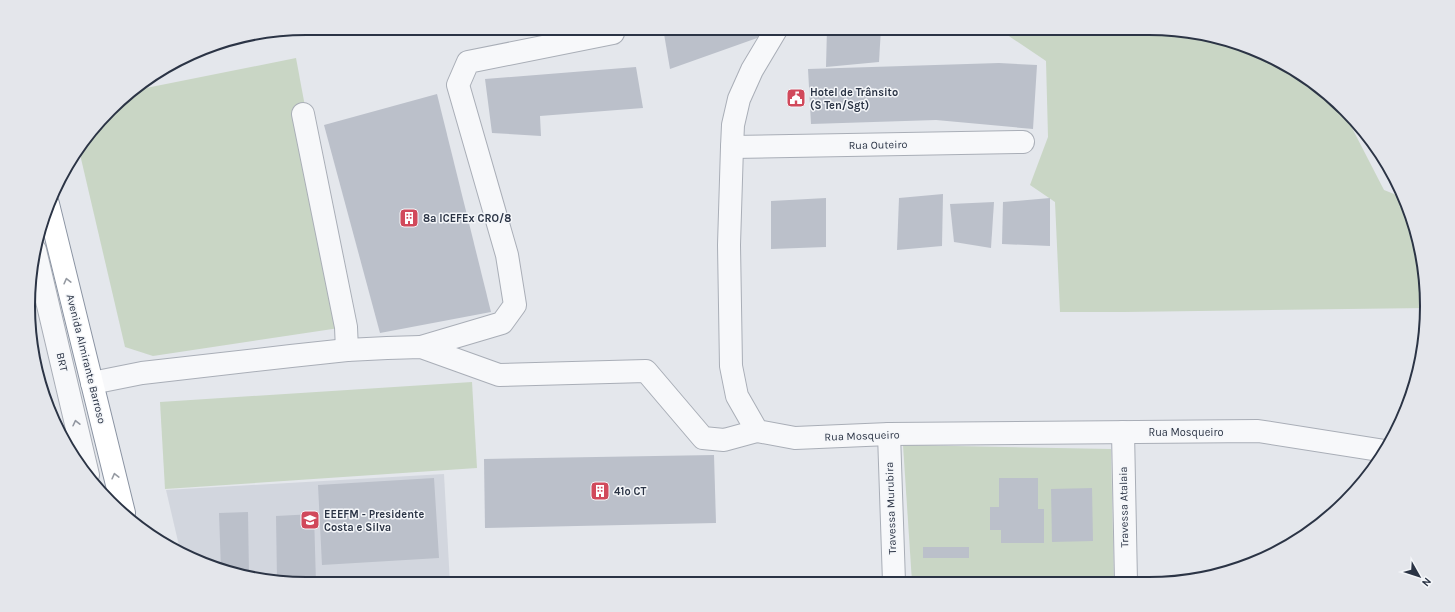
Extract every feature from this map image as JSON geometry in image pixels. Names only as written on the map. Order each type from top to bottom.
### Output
[{"type":"highway","name":"Avenida Almirante Barroso","points":[[51,215],[122,506]]},
{"type":"street","points":[[92,383],[142,373],[347,350],[421,347],[502,323],[514,305],[507,255],[458,85],[468,62],[603,35]]},
{"type":"street","points":[[421,347],[499,375],[646,371],[703,438],[724,440],[757,431],[737,396],[731,366],[729,245],[732,147],[739,99],[752,70],[773,35]]},
{"type":"street","points":[[303,114],[346,327],[347,350]]},
{"type":"street","name":"Rua Outeiro","points":[[732,147],[1023,142]]},
{"type":"street","name":"BRT","points":[[38,264],[85,463]]},
{"type":"street","name":"Rua Mosqueiro","points":[[757,431],[795,438],[889,434],[1258,431],[1379,450]]},
{"type":"street","name":"Travessa Atalaia","points":[[1123,432],[1126,577]]},
{"type":"street","name":"Travessa Murubira","points":[[889,434],[894,577]]},
{"type":"shaded area","name":"EEEFM - Presidente Costa e Silva","points":[[444,474],[450,577],[306,577],[271,575],[219,563],[179,545],[166,490]]},
{"type":"green space","points":[[1007,35],[1149,35],[1184,37],[1236,49],[1269,63],[1300,81],[1328,102],[1351,124],[1384,190],[1396,195],[1406,219],[1415,253],[1418,271],[1420,308],[1060,312],[1055,202],[1030,185],[1048,137],[1046,61]]},
{"type":"green space","points":[[296,58],[346,327],[153,356],[125,347],[80,156],[102,127],[114,114],[145,88]]},
{"type":"green space","points":[[472,382],[477,468],[165,489],[160,402]]},
{"type":"green space","points":[[903,445],[1111,449],[1114,577],[912,577]]},
{"type":"building","points":[[664,35],[760,35],[760,37],[670,69]]},
{"type":"building","points":[[827,35],[881,35],[879,62],[826,67]]},
{"type":"building","points":[[999,63],[1037,65],[1033,129],[936,120],[811,124],[808,69]]},
{"type":"building","points":[[636,67],[643,108],[540,116],[541,136],[492,133],[485,79]]},
{"type":"building","name":"8ª ICEFEx CRO/8","points":[[437,94],[491,312],[380,333],[324,125]]},
{"type":"building","points":[[943,194],[942,246],[897,250],[899,198]]},
{"type":"building","points":[[826,198],[826,247],[771,249],[771,201]]},
{"type":"building","points":[[1050,198],[1050,246],[1002,244],[1003,202]]},
{"type":"building","points":[[994,202],[991,248],[954,242],[950,204]]},
{"type":"building","name":"41º CT","points":[[714,455],[716,523],[485,528],[484,459]]},
{"type":"building","points":[[434,478],[439,558],[322,565],[318,485]]},
{"type":"building","points":[[999,478],[1038,478],[1038,509],[1044,509],[1044,543],[1001,543],[1001,530],[990,530],[990,507],[999,507]]},
{"type":"building","points":[[1092,488],[1093,541],[1052,542],[1051,489]]},
{"type":"building","points":[[248,512],[249,571],[221,564],[219,513]]},
{"type":"building","points":[[314,514],[316,577],[277,575],[276,516]]},
{"type":"building","points":[[923,547],[969,547],[969,558],[923,558]]},
{"type":"place","name":"Hotel de Trânsito (S Ten/Sgt)","points":[[796,98]]},
{"type":"place","name":"8ª ICEFEx CRO/8","points":[[409,218]]},
{"type":"place","name":"41º CT","points":[[600,491]]},
{"type":"place","name":"EEEFM - Presidente Costa e Silva","points":[[310,520]]}]
